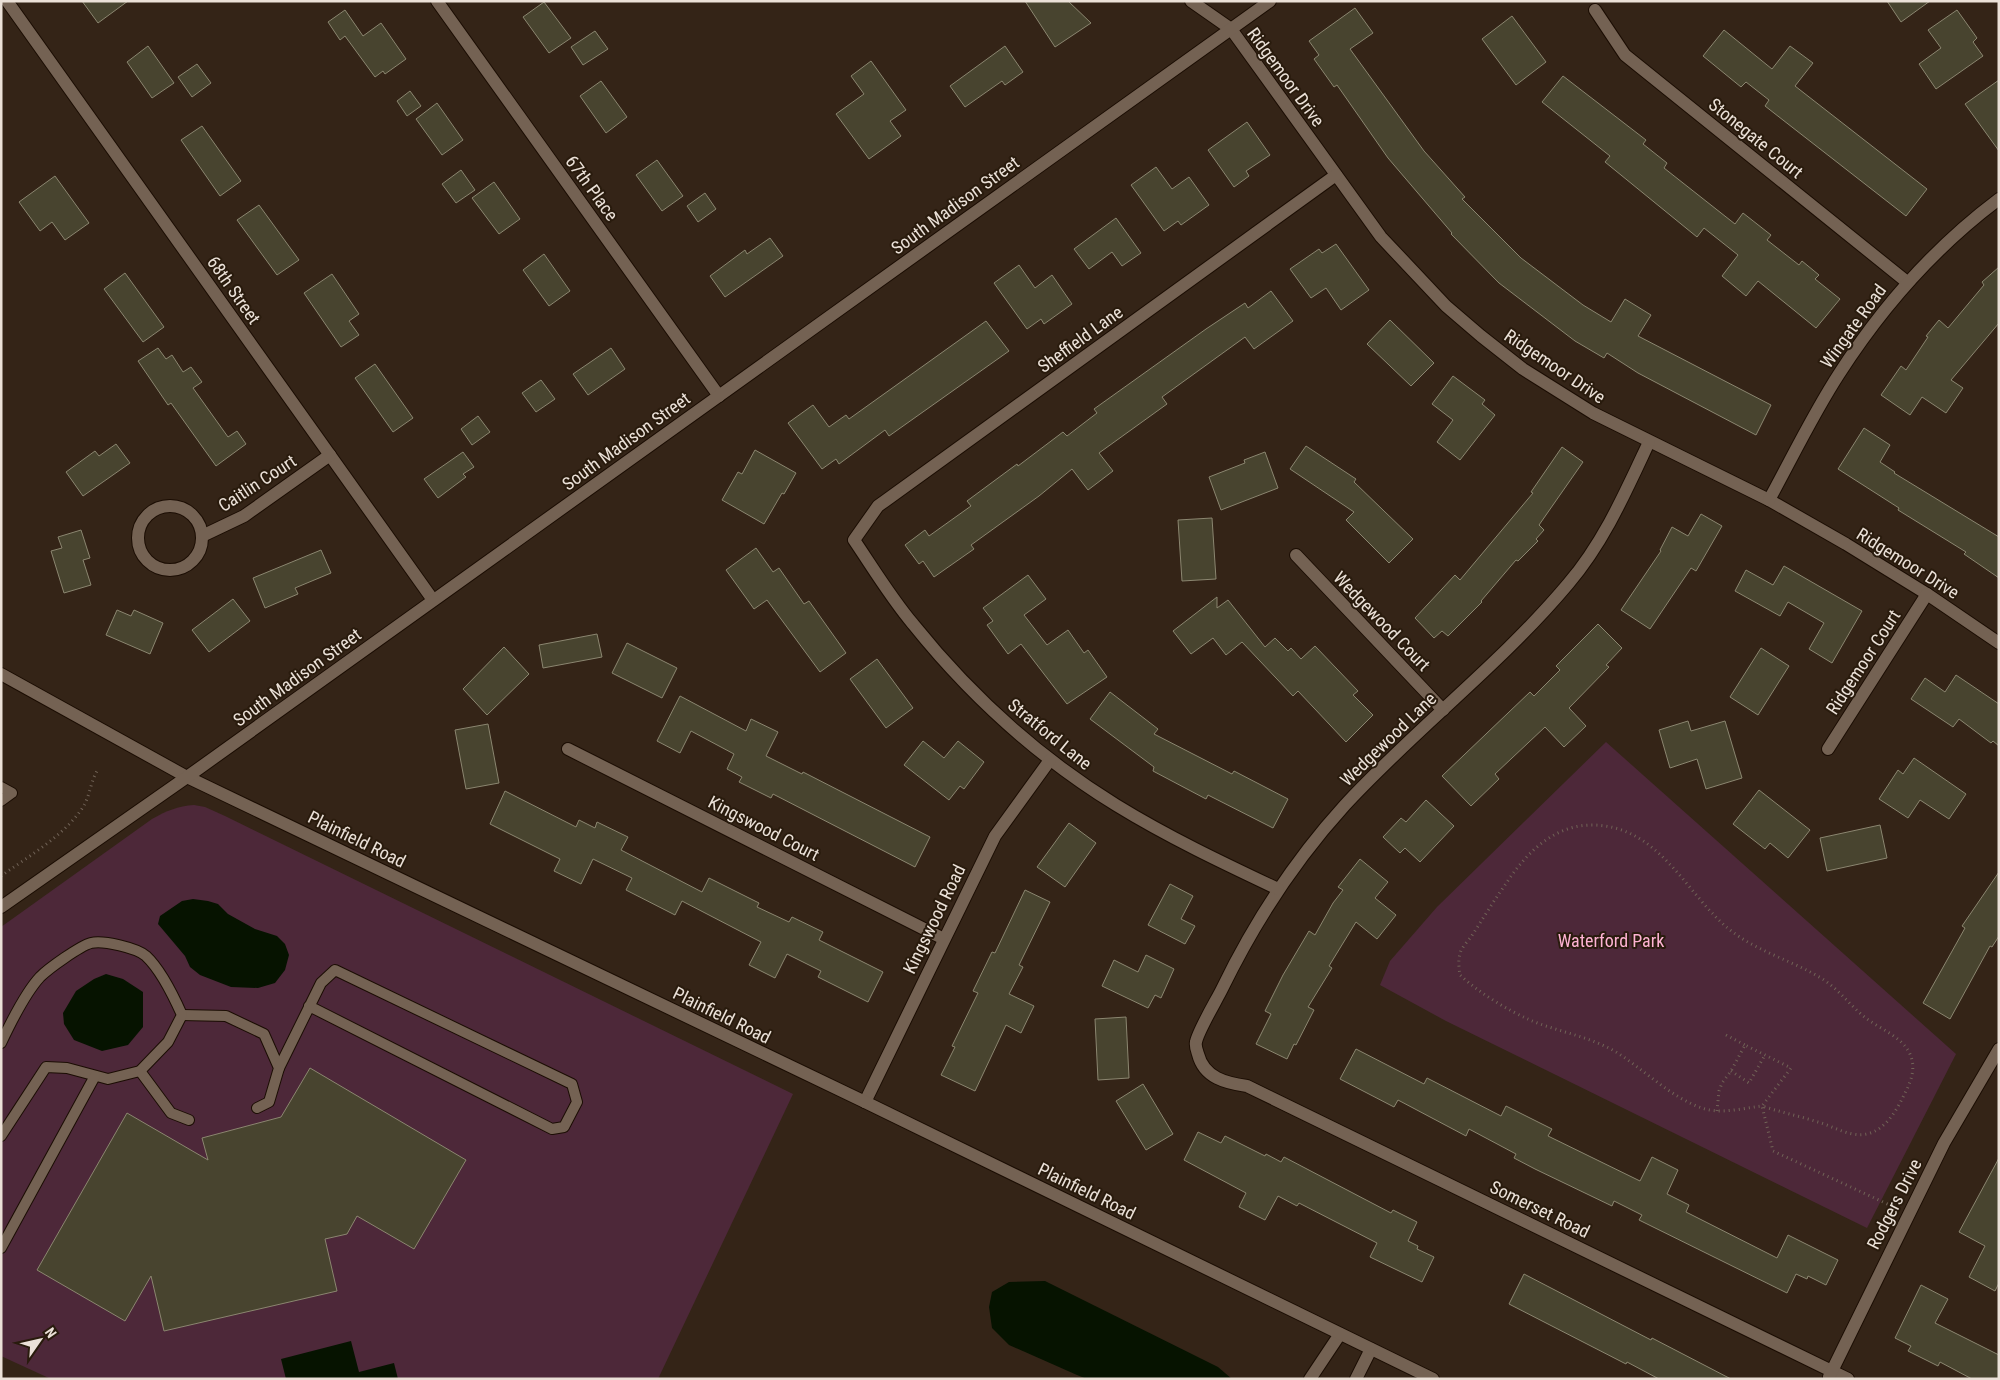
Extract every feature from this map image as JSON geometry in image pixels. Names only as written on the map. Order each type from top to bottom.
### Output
[{"type":"street","name":"68th Street","points":[[7,1],[433,600]]},
{"type":"street","name":"67th Place","points":[[437,1],[718,396]]},
{"type":"street","name":"Ridgemoor Drive","points":[[1190,1],[1231,29],[1381,237],[1411,271],[1480,336],[1558,393],[1649,442],[1770,500],[1928,594],[1999,643]]},
{"type":"street","name":"South Madison Street","points":[[1,907],[187,777],[1270,1]]},
{"type":"street","name":"Stonegate Court","points":[[1595,10],[1625,55],[1907,282]]},
{"type":"street","name":"Sheffield Lane","points":[[854,540],[878,506],[885,500],[1336,175]]},
{"type":"street","name":"Wingate Road","points":[[1770,500],[1838,376],[1859,343],[1907,282],[1952,237],[1999,199]]},
{"type":"street","name":"Wedgewood Lane","points":[[1215,1078],[1200,1063],[1195,1043],[1237,959],[1278,889],[1314,841],[1345,805],[1538,619],[1570,582],[1604,532],[1649,442]]},
{"type":"street","name":"Caitlin Court","points":[[202,536],[244,516],[330,455]]},
{"type":"street","points":[[168,506],[178,507],[195,518],[200,526],[202,536],[198,552],[188,565],[178,569],[167,570],[156,567],[147,560],[141,551],[139,540],[143,521],[158,509],[168,506]]},
{"type":"street","name":"Stratford Lane","points":[[854,540],[911,623],[949,667],[993,711],[1050,760],[1115,805],[1150,825],[1278,889]]},
{"type":"street","name":"Wedgewood Court","points":[[1296,555],[1443,710]]},
{"type":"street","name":"Ridgemoor Court","points":[[1828,749],[1928,594]]},
{"type":"street","name":"Plainfield Road","points":[[1,674],[187,777],[865,1102],[1432,1379]]},
{"type":"street","name":"Kingswood Court","points":[[568,749],[944,939]]},
{"type":"street","name":"Kingswood Road","points":[[865,1102],[995,836],[1050,760]]},
{"type":"street","name":"Rodgers Drive","points":[[1830,1375],[1908,1214],[1967,1102],[1999,1049]]},
{"type":"street","name":"Somerset Road","points":[[1215,1078],[1230,1084],[1247,1086],[1830,1375],[1848,1379]]},
{"type":"street","points":[[1310,1379],[1340,1334]]},
{"type":"street","points":[[1356,1379],[1371,1349]]},
{"type":"lane","points":[[1,787],[12,793],[1,801]]},
{"type":"lane","points":[[1,1043],[5,1027],[40,977],[63,959],[92,943],[117,944],[146,956],[171,990],[182,1015]]},
{"type":"lane","points":[[256,1108],[269,1102],[279,1068],[309,1006],[321,983],[335,970],[572,1084],[577,1102],[564,1127],[552,1129],[309,1006]]},
{"type":"lane","points":[[182,1015],[226,1016],[264,1034],[279,1068]]},
{"type":"lane","points":[[1,1136],[46,1067],[67,1068],[108,1079],[140,1071],[168,1042],[182,1015]]},
{"type":"lane","points":[[140,1071],[171,1113],[189,1120]]},
{"type":"lane","points":[[1,1248],[95,1076]]},
{"type":"path","points":[[1,876],[66,827],[82,810],[89,796],[97,771]]},
{"type":"path","points":[[1593,825],[1607,826],[1632,835],[1649,845],[1667,862],[1730,930],[1761,950],[1822,978],[1866,1019],[1902,1043],[1911,1056],[1913,1066],[1910,1083],[1890,1120],[1875,1132],[1853,1134],[1762,1106],[1717,1112],[1704,1109],[1684,1100],[1615,1052],[1588,1038],[1530,1020],[1485,994],[1460,975],[1460,954],[1520,863],[1534,848],[1550,837],[1574,828],[1593,825]]},
{"type":"path","points":[[1726,1035],[1791,1068],[1762,1106]]},
{"type":"path","points":[[1717,1112],[1719,1091],[1722,1083],[1745,1045]]},
{"type":"path","points":[[1731,1071],[1749,1083],[1765,1054]]},
{"type":"path","points":[[1762,1106],[1773,1151],[1908,1214]]},
{"type":"green space","name":"Waterford Park","points":[[1606,742],[1956,1054],[1867,1228],[1446,1021],[1380,985],[1390,961],[1437,907]]},
{"type":"green space","points":[[194,805],[205,807],[225,816],[793,1094],[658,1379],[51,1379],[1,1356],[1,927],[152,819],[172,809]]},
{"type":"shaded area","points":[[193,899],[218,904],[228,914],[255,929],[277,936],[285,944],[289,955],[285,970],[275,983],[258,988],[231,987],[200,975],[190,967],[185,956],[158,924],[160,916],[182,901]]},
{"type":"shaded area","points":[[106,974],[123,979],[143,992],[143,1027],[128,1045],[102,1051],[74,1040],[64,1024],[63,1013],[76,991],[94,979]]},
{"type":"shaded area","points":[[1045,1281],[1218,1367],[1232,1379],[1087,1379],[1009,1345],[992,1328],[989,1307],[992,1292],[1009,1282]]},
{"type":"shaded area","points":[[351,1341],[359,1372],[394,1363],[398,1379],[286,1379],[281,1359]]},
{"type":"building","points":[[82,1],[128,1],[98,23]]},
{"type":"building","points":[[1025,1],[1068,1],[1091,23],[1055,47]]},
{"type":"building","points":[[1887,1],[1930,1],[1901,22]]},
{"type":"building","points":[[544,2],[571,38],[549,53],[523,17]]},
{"type":"building","points":[[1355,8],[1373,33],[1350,49],[1424,151],[1465,197],[1462,199],[1521,258],[1583,305],[1611,322],[1625,299],[1651,315],[1638,336],[1771,405],[1756,435],[1638,373],[1607,353],[1604,358],[1575,341],[1499,283],[1451,234],[1388,158],[1337,85],[1334,87],[1314,59],[1319,55],[1309,41]]},
{"type":"building","points":[[345,10],[363,36],[381,23],[406,59],[385,74],[383,71],[375,77],[345,36],[340,40],[328,22]]},
{"type":"building","points":[[1957,10],[1977,38],[1973,42],[1983,56],[1936,89],[1919,64],[1941,48],[1928,30]]},
{"type":"building","points":[[1512,16],[1546,62],[1516,85],[1482,39]]},
{"type":"building","points":[[1724,30],[1772,69],[1790,46],[1813,63],[1795,86],[1927,189],[1906,216],[1765,106],[1769,100],[1746,82],[1741,87],[1703,56]]},
{"type":"building","points":[[595,31],[608,49],[583,65],[571,47]]},
{"type":"building","points":[[148,46],[174,83],[152,98],[127,62]]},
{"type":"building","points":[[1005,46],[1023,72],[1005,85],[1002,81],[965,107],[950,86]]},
{"type":"building","points":[[871,61],[906,110],[890,121],[901,136],[869,159],[836,114],[864,94],[851,76]]},
{"type":"building","points":[[197,64],[211,83],[192,97],[178,77]]},
{"type":"building","points":[[1563,76],[1646,140],[1643,144],[1667,163],[1664,168],[1735,224],[1743,213],[1771,235],[1767,240],[1799,265],[1802,261],[1819,275],[1815,279],[1840,299],[1816,328],[1758,281],[1746,296],[1722,276],[1738,255],[1704,228],[1697,237],[1605,162],[1610,156],[1542,102]]},
{"type":"building","points":[[1999,80],[1999,151],[1965,104]]},
{"type":"building","points":[[601,81],[627,117],[606,133],[580,96]]},
{"type":"building","points":[[410,91],[421,106],[407,116],[397,101]]},
{"type":"building","points":[[437,103],[463,140],[442,155],[416,119]]},
{"type":"building","points":[[1247,122],[1270,155],[1246,171],[1249,176],[1234,187],[1208,150]]},
{"type":"building","points":[[202,126],[241,181],[220,196],[181,140]]},
{"type":"building","points":[[657,160],[683,196],[662,211],[636,175]]},
{"type":"building","points":[[1156,167],[1172,189],[1189,177],[1209,205],[1181,225],[1178,221],[1164,231],[1131,185]]},
{"type":"building","points":[[461,170],[475,190],[456,203],[442,184]]},
{"type":"building","points":[[55,176],[89,223],[65,240],[52,222],[40,231],[19,202]]},
{"type":"building","points":[[494,182],[520,219],[499,234],[472,198]]},
{"type":"building","points":[[705,193],[716,209],[698,222],[687,206]]},
{"type":"building","points":[[259,205],[299,260],[277,275],[237,220]]},
{"type":"building","points":[[1116,218],[1141,253],[1122,266],[1112,252],[1089,269],[1074,249]]},
{"type":"building","points":[[770,238],[783,256],[725,297],[710,276],[745,250],[747,254]]},
{"type":"building","points":[[1336,244],[1369,290],[1341,310],[1326,288],[1311,298],[1290,269],[1319,249],[1322,253]]},
{"type":"building","points":[[544,254],[570,291],[549,306],[523,270]]},
{"type":"building","points":[[1019,265],[1035,288],[1052,275],[1072,304],[1044,324],[1041,319],[1027,329],[994,283]]},
{"type":"building","points":[[1999,267],[1999,323],[1951,380],[1963,388],[1946,413],[1922,397],[1910,415],[1881,395],[1901,366],[1906,370],[1928,337],[1926,336],[1939,320],[1948,328],[1984,285],[1982,282]]},
{"type":"building","points":[[125,273],[164,327],[143,342],[104,289]]},
{"type":"building","points":[[332,274],[359,314],[349,321],[359,335],[341,347],[304,293]]},
{"type":"building","points":[[1271,291],[1293,321],[1254,349],[1245,337],[1162,397],[1167,404],[1099,453],[1113,471],[1088,490],[1072,469],[1039,496],[971,545],[974,549],[934,577],[923,561],[919,564],[905,545],[925,530],[929,536],[971,506],[967,501],[1017,464],[1018,466],[1063,432],[1067,436],[1097,413],[1094,409],[1206,329],[1245,303],[1248,308]]},
{"type":"building","points":[[1390,320],[1434,363],[1411,386],[1367,344]]},
{"type":"building","points":[[986,321],[1009,351],[889,436],[885,430],[839,464],[836,459],[822,469],[788,423],[813,405],[829,427],[846,415],[849,419]]},
{"type":"building","points":[[158,348],[166,359],[172,355],[183,372],[191,367],[202,382],[193,388],[228,437],[237,431],[246,444],[216,466],[171,403],[168,405],[138,361]]},
{"type":"building","points":[[611,348],[625,369],[588,395],[573,374]]},
{"type":"building","points":[[375,364],[413,418],[393,432],[355,378]]},
{"type":"building","points":[[1453,376],[1485,400],[1482,404],[1495,415],[1460,460],[1437,442],[1453,420],[1432,404]]},
{"type":"building","points":[[541,380],[555,399],[536,412],[522,393]]},
{"type":"building","points":[[478,416],[490,432],[472,445],[461,429]]},
{"type":"building","points":[[1864,428],[1890,445],[1880,462],[1894,473],[1999,537],[1999,578],[1964,554],[1966,552],[1898,510],[1899,508],[1838,469]]},
{"type":"building","points":[[116,444],[130,463],[83,496],[66,472],[95,451],[99,456]]},
{"type":"building","points":[[1306,446],[1356,479],[1354,482],[1413,539],[1389,563],[1346,520],[1354,512],[1290,469]]},
{"type":"building","points":[[1562,447],[1583,462],[1539,525],[1544,530],[1536,539],[1538,541],[1518,561],[1516,560],[1482,602],[1448,636],[1442,631],[1434,638],[1415,618],[1455,575],[1460,580],[1533,493],[1531,492]]},
{"type":"building","points":[[755,450],[796,473],[764,524],[722,500],[738,472],[742,474]]},
{"type":"building","points":[[463,452],[474,467],[463,474],[466,477],[438,498],[424,479]]},
{"type":"building","points":[[1265,452],[1278,488],[1221,510],[1209,477],[1245,463],[1244,460]]},
{"type":"building","points":[[1701,514],[1722,526],[1696,571],[1691,568],[1650,629],[1621,610],[1661,551],[1672,527],[1688,536]]},
{"type":"building","points":[[1212,518],[1216,579],[1182,581],[1178,520]]},
{"type":"building","points":[[81,530],[90,558],[83,560],[91,585],[64,593],[51,551],[62,548],[58,537]]},
{"type":"building","points":[[756,548],[773,572],[779,568],[804,604],[809,601],[846,653],[820,672],[767,600],[754,609],[726,570]]},
{"type":"building","points":[[321,550],[331,573],[295,588],[298,594],[265,608],[253,578]]},
{"type":"building","points":[[1784,566],[1862,611],[1832,663],[1809,649],[1824,623],[1788,602],[1780,616],[1735,591],[1746,570],[1773,585]]},
{"type":"building","points":[[1028,575],[1046,599],[1024,615],[1047,645],[1068,630],[1084,653],[1088,650],[1107,677],[1067,704],[1021,644],[1008,654],[987,625],[993,621],[983,608]]},
{"type":"building","points":[[1217,597],[1217,608],[1228,600],[1265,647],[1275,638],[1288,651],[1291,648],[1301,659],[1315,646],[1358,691],[1353,695],[1373,715],[1346,742],[1298,691],[1293,696],[1242,642],[1226,655],[1213,638],[1191,654],[1173,631]]},
{"type":"building","points":[[233,599],[250,621],[209,652],[192,630]]},
{"type":"building","points":[[117,610],[131,616],[134,610],[163,623],[150,654],[106,635]]},
{"type":"building","points":[[1598,624],[1622,648],[1606,665],[1609,667],[1569,708],[1586,726],[1564,747],[1545,727],[1495,774],[1499,779],[1471,806],[1442,776],[1530,692],[1534,696],[1560,670],[1556,666]]},
{"type":"building","points":[[597,634],[602,657],[543,668],[539,645]]},
{"type":"building","points":[[627,643],[677,668],[662,698],[612,673]]},
{"type":"building","points":[[504,647],[529,674],[487,715],[463,689]]},
{"type":"building","points":[[1761,648],[1789,666],[1758,715],[1730,697]]},
{"type":"building","points":[[877,659],[913,708],[886,728],[850,679]]},
{"type":"building","points":[[1956,675],[1999,704],[1999,746],[1993,741],[1991,743],[1959,719],[1953,727],[1911,699],[1925,678],[1945,692]]},
{"type":"building","points":[[1110,692],[1158,729],[1154,734],[1232,774],[1234,771],[1288,799],[1273,828],[1208,795],[1206,799],[1153,771],[1154,767],[1090,719]]},
{"type":"building","points":[[680,696],[746,731],[751,719],[778,732],[766,756],[802,774],[803,772],[930,837],[915,867],[773,794],[771,798],[739,782],[742,777],[727,769],[734,754],[691,731],[680,753],[657,741]]},
{"type":"building","points":[[1688,721],[1691,731],[1725,721],[1742,778],[1706,789],[1697,759],[1670,768],[1659,730]]},
{"type":"building","points":[[488,724],[499,783],[466,789],[455,730]]},
{"type":"building","points":[[923,741],[944,758],[958,741],[984,762],[964,789],[960,786],[949,800],[904,765]]},
{"type":"building","points":[[1914,758],[1966,794],[1949,819],[1920,800],[1908,818],[1879,799],[1898,770],[1903,774]]},
{"type":"building","points":[[1759,790],[1810,830],[1788,858],[1770,843],[1765,849],[1733,824]]},
{"type":"building","points":[[505,791],[576,827],[579,820],[595,828],[597,822],[628,837],[621,850],[702,892],[709,878],[759,903],[757,907],[789,922],[792,917],[823,932],[819,940],[883,972],[868,1002],[818,977],[821,971],[787,954],[775,978],[749,965],[761,942],[682,901],[675,915],[626,890],[632,878],[593,859],[581,884],[554,871],[560,859],[490,824]]},
{"type":"building","points":[[1426,800],[1454,826],[1420,862],[1405,848],[1400,853],[1383,837],[1401,818],[1406,822]]},
{"type":"building","points":[[1069,823],[1096,843],[1065,887],[1037,867]]},
{"type":"building","points":[[1880,825],[1887,858],[1827,871],[1820,838]]},
{"type":"building","points":[[1360,859],[1388,882],[1375,898],[1396,915],[1377,939],[1356,922],[1329,966],[1332,968],[1308,1007],[1314,1010],[1287,1059],[1256,1044],[1271,1014],[1265,1011],[1283,975],[1309,931],[1315,935],[1333,903],[1343,890],[1338,887]]},
{"type":"building","points":[[1999,872],[1999,936],[1992,947],[1990,946],[1950,1019],[1923,1003],[1965,928],[1962,926]]},
{"type":"building","points":[[1170,884],[1193,896],[1181,919],[1195,926],[1185,944],[1148,925]]},
{"type":"building","points":[[1025,890],[1050,902],[1019,965],[1023,967],[1009,994],[1034,1006],[1021,1033],[1006,1025],[975,1091],[941,1075],[955,1047],[952,1046],[978,993],[973,991],[992,952],[995,953]]},
{"type":"building","points":[[1146,955],[1174,969],[1161,998],[1155,995],[1148,1008],[1102,986],[1114,960],[1138,972]]},
{"type":"building","points":[[1126,1017],[1129,1078],[1098,1080],[1095,1019]]},
{"type":"building","points":[[1356,1049],[1424,1084],[1427,1078],[1501,1116],[1506,1106],[1552,1129],[1548,1136],[1640,1181],[1652,1157],[1678,1170],[1667,1194],[1689,1205],[1686,1212],[1777,1258],[1788,1235],[1838,1260],[1826,1285],[1808,1276],[1807,1279],[1796,1274],[1787,1293],[1639,1220],[1642,1215],[1614,1201],[1612,1206],[1535,1169],[1514,1158],[1516,1154],[1469,1129],[1466,1136],[1398,1100],[1394,1107],[1340,1079]]},
{"type":"building","points":[[310,1068],[466,1160],[414,1249],[357,1216],[347,1234],[325,1239],[337,1291],[164,1331],[151,1276],[125,1321],[37,1270],[127,1113],[208,1160],[202,1138],[281,1117]]},
{"type":"building","points":[[1143,1084],[1173,1134],[1146,1150],[1116,1101]]},
{"type":"building","points":[[1198,1132],[1221,1143],[1225,1136],[1281,1162],[1284,1157],[1391,1213],[1393,1210],[1417,1222],[1408,1241],[1418,1246],[1417,1249],[1434,1257],[1422,1282],[1370,1257],[1377,1243],[1299,1203],[1297,1206],[1278,1196],[1265,1220],[1239,1207],[1246,1193],[1184,1160]]},
{"type":"building","points":[[1999,1158],[1999,1283],[1995,1291],[1969,1277],[1985,1246],[1959,1232]]},
{"type":"building","points":[[1524,1274],[1731,1379],[1659,1379],[1627,1362],[1626,1364],[1509,1304]]},
{"type":"building","points":[[1921,1285],[1948,1299],[1935,1323],[1999,1355],[1999,1379],[1972,1379],[1940,1362],[1938,1366],[1908,1351],[1911,1346],[1895,1338]]}]
